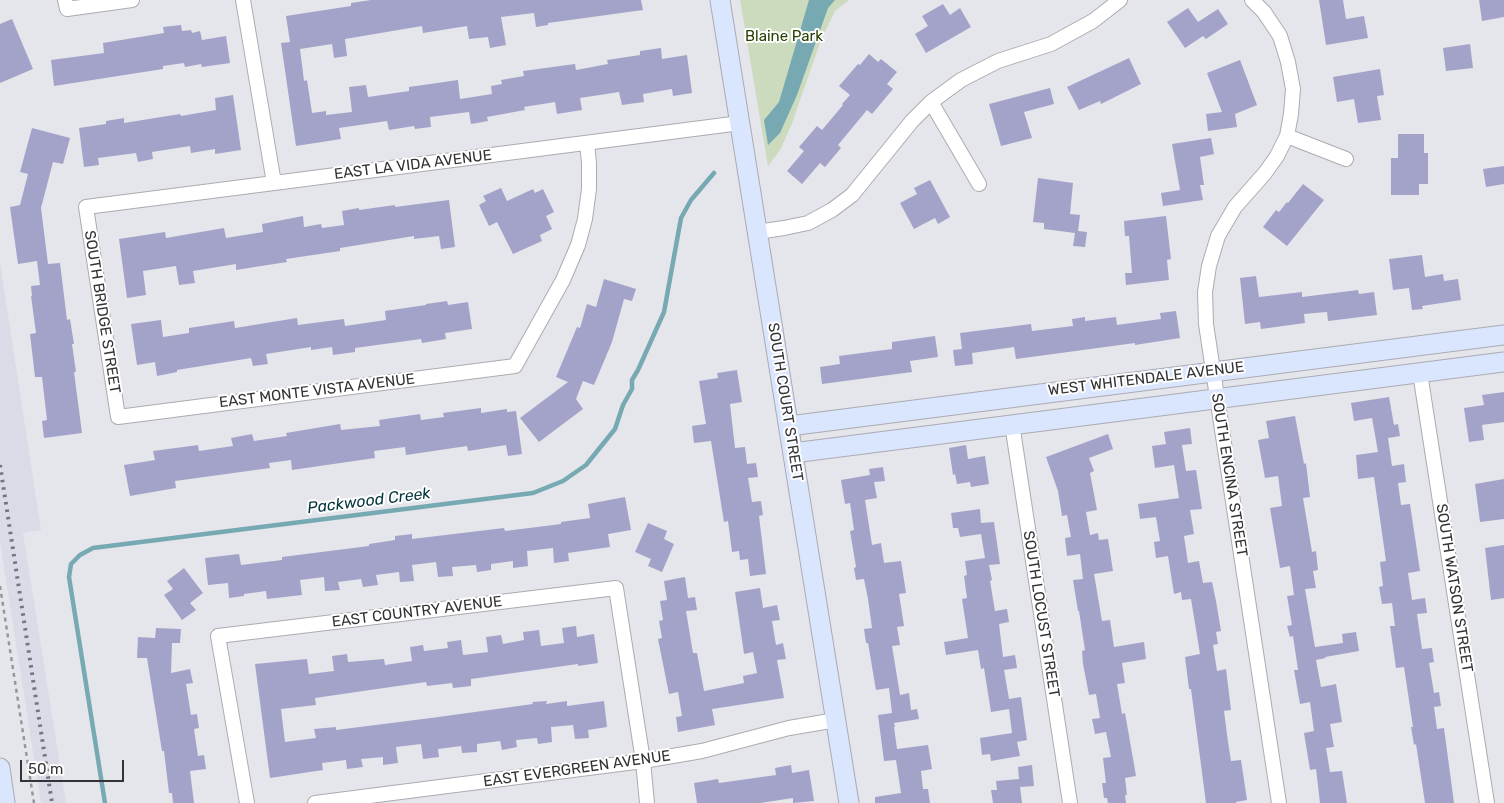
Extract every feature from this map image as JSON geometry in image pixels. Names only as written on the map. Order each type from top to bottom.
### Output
[{"type":"street","points":[[66,4],[132,0]]},
{"type":"street","points":[[243,0],[274,183]]},
{"type":"street","name":"SOUTH COURT STREET","points":[[720,0],[849,803]]},
{"type":"street","points":[[757,232],[808,223],[832,210],[852,195],[912,120],[931,102],[961,80],[998,61],[1051,44],[1092,21],[1120,0]]},
{"type":"street","name":"SOUTH ENCINA STREET","points":[[1252,0],[1264,12],[1280,36],[1288,62],[1293,89],[1291,114],[1286,136],[1277,156],[1265,173],[1234,207],[1218,236],[1209,266],[1205,292],[1206,324],[1279,803]]},
{"type":"street","points":[[931,102],[979,184]]},
{"type":"street","name":"EAST LA VIDA AVENUE","points":[[86,207],[740,123]]},
{"type":"street","points":[[1286,136],[1346,159]]},
{"type":"street","name":"EAST MONTE VISTA AVENUE","points":[[118,417],[515,366],[563,280],[578,245],[585,219],[589,189],[587,143]]},
{"type":"street","name":"SOUTH BRIDGE STREET","points":[[86,207],[118,417]]},
{"type":"street","name":"WEST WHITENDALE AVENUE","points":[[789,426],[1504,335]]},
{"type":"street","name":"WEST WHITENDALE AVENUE","points":[[793,453],[1504,362]]},
{"type":"street","name":"SOUTH WATSON STREET","points":[[1420,373],[1487,803]]},
{"type":"street","name":"SOUTH LOCUST STREET","points":[[1012,424],[1070,803]]},
{"type":"street","name":"EAST COUNTRY AVENUE","points":[[247,803],[218,636],[616,588],[643,761]]},
{"type":"street","name":"EAST EVERGREEN AVENUE","points":[[315,803],[643,761],[702,751],[789,728],[836,720]]},
{"type":"street","points":[[643,761],[647,803]]},
{"type":"street","points":[[0,768],[5,803]]},
{"type":"path","points":[[0,586],[34,803]]},
{"type":"shaded area","points":[[0,263],[41,530],[23,533],[66,803],[41,803],[0,542]]},
{"type":"green space","name":"Blaine Park","points":[[740,0],[849,0],[835,11],[821,40],[791,126],[780,150],[768,166]]},
{"type":"water","points":[[809,0],[835,0],[828,8],[797,95],[780,133],[768,145],[764,120],[779,102]]},
{"type":"building","points":[[371,0],[641,0],[643,10],[548,23],[548,25],[536,27],[534,13],[501,17],[506,45],[490,48],[488,37],[469,39],[467,26],[423,33],[422,26],[345,39],[347,56],[334,58],[332,44],[300,49],[304,81],[307,80],[312,113],[326,111],[326,115],[352,112],[349,87],[366,85],[368,97],[409,91],[409,87],[458,80],[460,99],[492,94],[491,86],[502,84],[501,80],[524,76],[523,71],[575,64],[576,70],[608,64],[607,60],[640,55],[640,51],[661,48],[662,59],[687,55],[692,93],[673,96],[672,89],[643,94],[644,102],[622,105],[619,92],[580,98],[582,110],[557,114],[555,102],[524,107],[525,110],[487,117],[488,121],[471,124],[469,112],[430,117],[431,127],[415,129],[414,126],[389,130],[387,121],[339,128],[341,139],[296,146],[281,43],[290,42],[286,16],[351,6],[351,3]]},
{"type":"building","points":[[1319,0],[1343,0],[1346,19],[1364,16],[1368,38],[1326,45]]},
{"type":"building","points":[[1479,0],[1504,0],[1504,17],[1482,21]]},
{"type":"building","points":[[943,4],[950,15],[960,8],[971,27],[926,53],[915,34],[928,26],[922,16]]},
{"type":"building","points":[[1188,8],[1198,22],[1218,9],[1228,24],[1206,39],[1203,36],[1185,48],[1167,22]]},
{"type":"building","points":[[12,19],[33,69],[0,83],[0,24]]},
{"type":"building","points":[[181,25],[182,31],[191,30],[192,33],[200,31],[202,40],[226,36],[230,63],[202,67],[201,64],[185,67],[184,63],[163,66],[163,69],[54,86],[51,60],[104,53],[103,43],[164,33],[163,27]]},
{"type":"building","points":[[1470,44],[1473,68],[1446,71],[1443,48]]},
{"type":"building","points":[[869,54],[878,62],[881,59],[897,72],[887,84],[893,89],[872,114],[867,110],[838,145],[841,148],[825,167],[820,163],[802,184],[787,171],[804,151],[799,147],[817,126],[822,130],[843,105],[850,95],[839,86]]},
{"type":"building","points":[[1129,58],[1141,84],[1101,104],[1100,101],[1079,110],[1067,87]]},
{"type":"building","points":[[1240,60],[1257,105],[1235,114],[1237,127],[1208,131],[1206,114],[1222,112],[1207,73]]},
{"type":"building","points":[[1380,69],[1384,95],[1377,96],[1381,120],[1358,123],[1354,99],[1337,102],[1333,77]]},
{"type":"building","points":[[1050,88],[1054,104],[1024,112],[1032,138],[1001,146],[989,104]]},
{"type":"building","points":[[233,95],[241,150],[215,154],[215,149],[191,153],[190,146],[152,152],[153,159],[138,162],[136,153],[98,158],[99,165],[84,167],[79,128],[106,124],[106,121],[124,118],[124,123],[216,110],[215,98]]},
{"type":"building","points":[[32,128],[70,138],[63,164],[53,162],[41,208],[48,264],[60,263],[67,320],[70,319],[74,344],[72,344],[76,372],[74,372],[82,433],[44,438],[42,421],[47,420],[42,377],[35,377],[30,334],[36,333],[31,286],[40,285],[37,261],[18,264],[10,207],[20,205],[28,174],[20,172]]},
{"type":"building","points":[[1398,134],[1424,134],[1424,153],[1428,153],[1428,184],[1419,184],[1419,195],[1391,195],[1391,158],[1398,158]]},
{"type":"building","points":[[1211,138],[1214,154],[1200,157],[1204,185],[1200,185],[1203,200],[1163,206],[1161,193],[1180,190],[1172,144]]},
{"type":"building","points":[[1504,166],[1504,184],[1486,187],[1483,169]]},
{"type":"building","points":[[1038,178],[1073,183],[1070,214],[1080,215],[1078,231],[1087,232],[1085,247],[1073,246],[1075,233],[1044,229],[1044,223],[1033,222]]},
{"type":"building","points":[[930,180],[950,217],[938,224],[935,218],[914,229],[900,203],[917,194],[914,188]]},
{"type":"building","points":[[1303,184],[1324,200],[1287,246],[1263,227],[1276,210],[1279,212]]},
{"type":"building","points":[[501,188],[507,201],[533,189],[535,193],[543,189],[554,212],[546,216],[552,229],[540,235],[542,241],[513,254],[497,222],[489,226],[479,205],[486,201],[483,196]]},
{"type":"building","points":[[449,200],[455,247],[441,249],[439,236],[414,239],[414,236],[340,248],[340,251],[286,259],[287,262],[236,270],[236,264],[193,271],[195,283],[179,285],[176,266],[143,271],[146,295],[127,298],[119,239],[165,232],[166,238],[224,228],[226,238],[263,232],[262,224],[303,216],[304,227],[321,224],[322,228],[344,225],[342,211]]},
{"type":"building","points":[[1166,216],[1171,259],[1167,260],[1169,280],[1126,285],[1125,273],[1132,273],[1129,236],[1125,236],[1124,221]]},
{"type":"building","points":[[1422,255],[1425,277],[1443,274],[1444,281],[1458,279],[1461,300],[1422,306],[1423,309],[1412,310],[1409,288],[1393,290],[1389,259]]},
{"type":"building","points":[[1256,276],[1259,297],[1302,292],[1302,297],[1358,290],[1359,294],[1374,292],[1377,315],[1328,321],[1327,312],[1304,314],[1305,323],[1261,329],[1260,322],[1245,324],[1240,278]]},
{"type":"building","points":[[604,279],[636,289],[632,301],[624,299],[612,342],[594,385],[583,381],[576,399],[583,409],[539,442],[520,418],[568,382],[556,377],[577,327],[580,328],[587,304],[596,307]]},
{"type":"building","points":[[447,301],[448,305],[468,302],[472,329],[445,333],[446,339],[422,343],[421,339],[355,348],[355,352],[333,355],[332,347],[311,350],[311,347],[266,354],[268,364],[253,366],[251,358],[177,370],[177,372],[157,376],[155,362],[137,365],[131,324],[161,320],[163,337],[189,333],[189,328],[234,321],[235,328],[297,318],[298,325],[344,319],[345,326],[386,320],[385,311]]},
{"type":"building","points":[[1176,311],[1180,338],[1016,359],[1014,347],[972,353],[973,364],[955,366],[953,350],[962,349],[960,333],[1031,324],[1032,331],[1073,326],[1072,319],[1085,317],[1085,321],[1116,317],[1117,325],[1161,319],[1160,313]]},
{"type":"building","points":[[935,336],[938,357],[910,361],[912,372],[822,384],[820,367],[840,364],[839,356],[892,349],[892,342]]},
{"type":"building","points":[[737,370],[742,402],[730,404],[735,448],[745,447],[747,464],[756,463],[758,477],[748,478],[752,502],[761,501],[763,515],[759,516],[766,574],[750,576],[748,559],[740,560],[739,551],[732,552],[728,521],[724,522],[711,441],[694,443],[692,426],[706,424],[699,381],[718,378],[717,373]]},
{"type":"building","points":[[1504,392],[1504,422],[1482,425],[1484,440],[1469,442],[1464,408],[1484,405],[1482,395]]},
{"type":"building","points":[[1389,397],[1394,425],[1398,424],[1400,436],[1388,438],[1392,466],[1404,464],[1406,482],[1398,483],[1401,505],[1410,504],[1420,571],[1408,573],[1412,600],[1425,598],[1427,613],[1417,614],[1422,649],[1432,648],[1434,662],[1429,663],[1434,693],[1439,692],[1441,706],[1434,707],[1437,729],[1444,728],[1454,803],[1425,803],[1416,744],[1414,745],[1411,727],[1413,727],[1404,667],[1396,668],[1390,626],[1395,626],[1392,603],[1382,604],[1379,587],[1383,586],[1380,562],[1386,561],[1374,477],[1358,479],[1356,455],[1378,452],[1372,418],[1354,421],[1351,403]]},
{"type":"building","points":[[481,408],[481,413],[507,409],[507,412],[516,411],[522,454],[508,456],[506,445],[468,451],[467,446],[406,455],[405,447],[374,451],[375,458],[292,470],[291,460],[269,463],[270,468],[175,481],[176,488],[130,496],[124,465],[155,460],[153,451],[198,445],[199,451],[233,446],[231,438],[252,434],[254,441],[287,436],[286,433],[340,424],[341,430],[380,426],[379,420],[420,414],[421,420],[444,417],[443,413]]},
{"type":"building","points":[[1295,416],[1304,464],[1306,463],[1310,497],[1303,498],[1312,552],[1316,551],[1318,570],[1313,571],[1316,588],[1305,589],[1315,647],[1343,643],[1342,634],[1356,632],[1359,651],[1316,660],[1321,687],[1336,684],[1342,722],[1330,724],[1334,747],[1326,748],[1330,772],[1342,771],[1347,803],[1320,803],[1316,769],[1310,770],[1304,733],[1314,731],[1310,702],[1300,704],[1294,670],[1298,670],[1293,636],[1290,637],[1287,626],[1292,625],[1287,596],[1294,595],[1290,566],[1280,568],[1270,508],[1282,506],[1278,476],[1265,478],[1258,440],[1269,438],[1266,421]]},
{"type":"building","points":[[1190,428],[1192,444],[1182,445],[1186,471],[1196,470],[1202,509],[1190,510],[1194,534],[1184,536],[1188,563],[1199,561],[1203,583],[1212,582],[1216,601],[1221,631],[1216,632],[1218,644],[1213,645],[1217,671],[1226,669],[1231,710],[1224,711],[1228,742],[1231,761],[1241,760],[1247,800],[1236,803],[1206,803],[1185,657],[1200,654],[1191,599],[1182,600],[1181,592],[1174,594],[1168,556],[1156,558],[1154,542],[1160,541],[1156,517],[1140,519],[1138,504],[1179,498],[1174,465],[1155,468],[1152,446],[1166,444],[1164,432]]},
{"type":"building","points":[[1108,434],[1113,449],[1089,458],[1094,471],[1090,473],[1097,510],[1086,512],[1090,535],[1098,533],[1099,540],[1108,539],[1113,571],[1094,574],[1102,621],[1110,620],[1114,647],[1144,642],[1146,659],[1122,663],[1125,683],[1117,684],[1122,714],[1125,713],[1136,776],[1125,778],[1126,803],[1108,803],[1107,798],[1104,798],[1102,783],[1106,783],[1103,758],[1111,757],[1106,732],[1095,734],[1092,719],[1100,718],[1096,694],[1089,695],[1083,664],[1082,651],[1085,650],[1073,580],[1083,579],[1080,554],[1067,556],[1065,538],[1071,537],[1067,515],[1062,516],[1058,491],[1046,457]]},
{"type":"building","points":[[966,445],[968,459],[985,456],[989,484],[971,487],[970,482],[957,484],[955,474],[953,475],[949,448]]},
{"type":"building","points":[[883,467],[885,481],[874,482],[877,498],[865,500],[872,545],[881,543],[884,563],[901,561],[906,593],[899,594],[904,626],[897,627],[900,645],[892,646],[900,695],[909,693],[911,710],[917,709],[919,719],[894,723],[897,749],[928,745],[932,769],[921,771],[923,789],[928,789],[930,803],[875,803],[875,797],[901,793],[896,760],[884,761],[878,715],[892,713],[889,688],[876,690],[864,629],[872,628],[868,599],[864,579],[856,580],[854,568],[856,567],[850,531],[854,530],[850,503],[845,504],[841,480],[870,475],[869,469]]},
{"type":"building","points":[[1504,479],[1504,519],[1480,522],[1475,484]]},
{"type":"building","points":[[625,497],[631,530],[608,534],[610,547],[568,553],[569,561],[554,563],[553,548],[527,551],[528,566],[513,568],[513,561],[491,564],[491,570],[477,572],[476,565],[452,567],[453,576],[438,577],[436,562],[412,565],[414,581],[400,582],[399,572],[376,575],[378,585],[363,587],[361,579],[338,582],[340,590],[325,591],[324,577],[300,580],[302,595],[267,599],[266,591],[229,598],[228,583],[208,585],[205,558],[239,554],[241,565],[282,560],[282,557],[369,546],[369,544],[395,540],[395,536],[412,534],[412,539],[504,528],[505,531],[561,524],[561,522],[590,518],[588,504]]},
{"type":"building","points":[[980,509],[981,523],[994,522],[1000,564],[989,565],[992,580],[990,581],[995,611],[1007,609],[1009,622],[999,624],[1003,657],[1015,655],[1017,668],[1004,670],[1009,699],[1021,697],[1027,740],[1017,742],[1020,756],[991,761],[990,754],[982,755],[980,738],[1012,733],[1009,709],[991,712],[984,668],[981,669],[978,650],[946,655],[944,642],[968,638],[962,599],[967,598],[964,576],[967,575],[965,561],[985,558],[981,534],[960,537],[958,528],[953,528],[951,513]]},
{"type":"building","points":[[648,523],[667,531],[664,539],[674,544],[662,572],[648,566],[651,559],[635,552]]},
{"type":"building","points":[[1504,545],[1504,598],[1491,600],[1485,548]]},
{"type":"building","points":[[184,568],[203,593],[190,603],[196,610],[182,620],[164,595],[173,589],[167,581]]},
{"type":"building","points":[[685,577],[688,598],[695,597],[697,610],[686,611],[693,653],[697,653],[704,691],[744,683],[743,676],[757,673],[753,652],[744,654],[735,592],[760,588],[763,608],[777,605],[780,620],[772,621],[776,645],[783,643],[786,659],[777,660],[784,698],[712,709],[715,725],[678,732],[676,717],[682,716],[678,692],[669,694],[658,639],[662,638],[659,621],[663,620],[660,601],[667,600],[664,581]]},
{"type":"building","points":[[576,626],[577,637],[594,634],[598,663],[578,666],[578,664],[471,679],[471,686],[453,688],[452,683],[427,686],[426,682],[370,690],[315,698],[316,705],[281,709],[285,742],[316,738],[314,729],[336,727],[336,730],[533,704],[532,702],[547,701],[546,704],[567,701],[567,706],[604,701],[607,727],[588,730],[589,738],[575,739],[573,725],[551,727],[552,742],[538,744],[537,738],[516,740],[517,747],[502,750],[500,741],[477,744],[477,752],[462,753],[461,746],[438,749],[439,757],[423,759],[421,744],[396,747],[398,763],[383,765],[383,757],[361,759],[363,767],[347,769],[346,760],[322,763],[323,770],[270,778],[255,664],[307,659],[309,674],[334,671],[332,656],[347,654],[348,662],[384,659],[385,665],[412,661],[410,647],[423,645],[424,651],[448,648],[447,642],[461,640],[463,655],[488,652],[486,637],[501,635],[503,644],[524,640],[523,632],[539,630],[541,646],[564,643],[562,628]]},
{"type":"building","points":[[156,628],[181,629],[180,643],[172,643],[171,673],[190,669],[193,683],[186,684],[191,715],[197,714],[199,728],[194,729],[198,756],[204,755],[206,769],[190,771],[194,803],[173,803],[172,793],[169,793],[164,751],[162,751],[147,658],[137,658],[138,637],[155,638]]},
{"type":"building","points":[[791,765],[792,773],[809,770],[814,801],[793,803],[793,798],[760,803],[697,803],[694,783],[718,779],[719,783],[776,775],[775,768]]},
{"type":"building","points":[[1032,765],[1034,786],[1020,787],[1022,803],[993,803],[991,790],[997,790],[996,781],[1019,779],[1018,767]]},
{"type":"waterway","name":"Packwood Creek","points":[[105,803],[69,577],[71,564],[80,555],[93,548],[533,493],[563,481],[586,465],[615,429],[623,405],[632,389],[632,380],[664,312],[681,218],[691,200],[714,173]]},
{"type":"railway","points":[[0,465],[52,803]]}]
